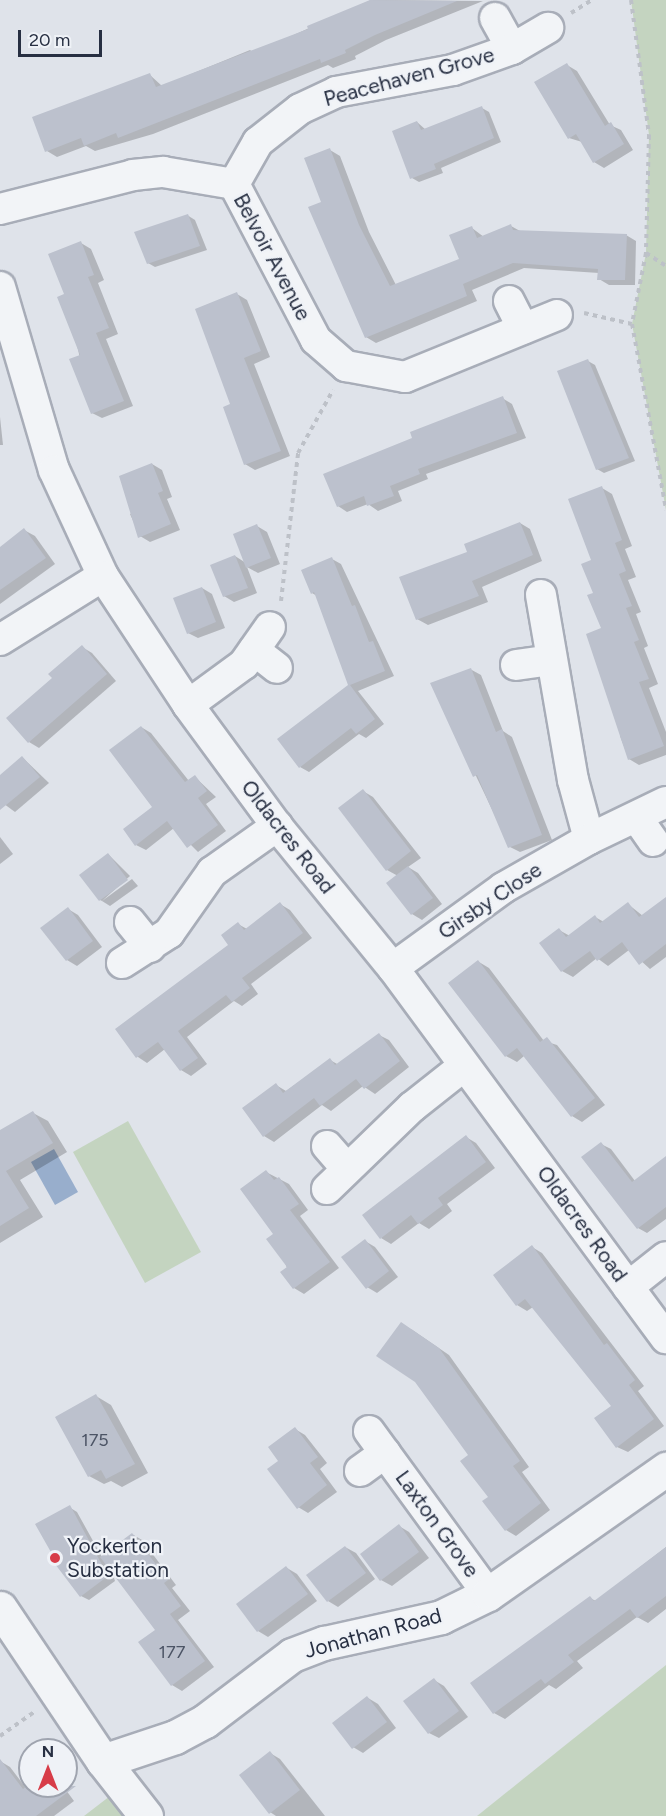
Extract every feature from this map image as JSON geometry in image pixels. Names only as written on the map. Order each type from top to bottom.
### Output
[{"type":"street","name":"Peacehaven Grove","points":[[495,18],[512,49]]},
{"type":"street","name":"Peacehaven Grove","points":[[234,184],[258,142],[300,109],[336,92],[453,70],[512,49],[548,28]]},
{"type":"street","name":"Belvoir Avenue","points":[[0,208],[133,175],[163,172],[234,184],[316,340],[346,366]]},
{"type":"street","name":"Oldacres Road","points":[[0,288],[6,336],[54,470],[103,576],[188,705],[278,826],[393,968],[666,1338]]},
{"type":"street","points":[[509,301],[523,329]]},
{"type":"street","points":[[346,366],[405,377],[557,315]]},
{"type":"street","points":[[0,640],[103,576]]},
{"type":"street","points":[[541,595],[550,660],[573,780],[589,839]]},
{"type":"street","points":[[188,705],[244,664],[262,639],[277,668]]},
{"type":"street","points":[[516,665],[550,660]]},
{"type":"street","name":"Girsby Close","points":[[393,968],[503,888],[589,839],[645,830],[666,802]]},
{"type":"street","points":[[123,963],[169,933],[189,910],[212,872],[278,826]]},
{"type":"street","points":[[130,922],[150,947]]},
{"type":"street","points":[[327,1146],[337,1179],[412,1107],[464,1066]]},
{"type":"street","points":[[628,1287],[666,1257]]},
{"type":"street","name":"Laxton Grove","points":[[360,1472],[377,1442],[488,1594]]},
{"type":"street","name":"Jonathan Road","points":[[103,1761],[176,1737],[206,1721],[292,1655],[324,1643],[441,1617],[488,1594],[666,1469]]},
{"type":"street","points":[[0,1608],[103,1761],[146,1816]]},
{"type":"path","points":[[631,0],[649,135],[646,253],[632,324],[666,510]]},
{"type":"path","points":[[646,253],[666,266]]},
{"type":"path","points":[[557,315],[594,313],[632,324]]},
{"type":"path","points":[[262,639],[282,597],[298,453],[346,366]]},
{"type":"path","points":[[0,1736],[60,1696]]},
{"type":"green space","points":[[631,0],[666,0],[666,510],[632,324],[646,253],[649,135]]},
{"type":"green space","points":[[128,1121],[201,1252],[145,1283],[73,1152]]},
{"type":"green space","points":[[666,1665],[666,1816],[477,1816],[568,1743]]},
{"type":"green space","points":[[110,1796],[125,1816],[84,1816]]},
{"type":"water","points":[[54,1149],[78,1192],[55,1205],[31,1162]]},
{"type":"building","points":[[370,0],[457,1],[375,35],[345,50],[346,53],[321,63],[320,59],[118,138],[116,133],[84,146],[81,138],[45,152],[32,117],[150,73],[156,87],[308,29],[307,26]]},
{"type":"building","points":[[567,63],[605,126],[611,122],[624,144],[593,163],[576,134],[568,139],[534,82]]},
{"type":"building","points":[[482,106],[494,138],[434,164],[436,169],[410,179],[392,131],[417,121],[421,130]]},
{"type":"building","points":[[330,148],[359,225],[390,286],[459,259],[449,235],[472,226],[477,238],[511,224],[513,230],[627,234],[625,280],[597,280],[598,269],[513,263],[463,284],[467,296],[365,338],[308,207],[321,202],[304,158]]},
{"type":"building","points":[[188,214],[200,246],[147,264],[134,232]]},
{"type":"building","points":[[81,241],[94,275],[88,277],[109,328],[96,333],[124,401],[91,414],[69,359],[80,355],[57,297],[64,294],[48,254]]},
{"type":"building","points":[[237,292],[261,351],[244,358],[281,451],[244,465],[223,407],[230,404],[195,309]]},
{"type":"building","points":[[588,359],[629,458],[596,470],[557,371]]},
{"type":"building","points":[[503,396],[517,433],[418,469],[420,474],[390,486],[394,496],[367,506],[364,496],[337,507],[323,474],[412,438],[410,432]]},
{"type":"building","points":[[152,463],[163,491],[158,493],[171,524],[138,538],[119,476]]},
{"type":"building","points":[[602,486],[622,540],[615,543],[626,571],[619,574],[632,606],[626,608],[639,640],[634,642],[649,679],[639,682],[664,746],[628,760],[586,634],[601,628],[587,595],[593,593],[581,564],[591,560],[568,499]]},
{"type":"building","points":[[520,522],[533,555],[472,581],[479,596],[416,620],[399,577],[467,552],[464,544]]},
{"type":"building","points":[[257,524],[271,558],[246,568],[233,534]]},
{"type":"building","points":[[24,528],[46,558],[0,590],[0,547]]},
{"type":"building","points":[[235,555],[248,588],[223,597],[210,565]]},
{"type":"building","points":[[332,557],[352,606],[355,605],[369,642],[373,641],[385,671],[350,685],[375,719],[356,734],[351,728],[299,768],[277,739],[348,685],[314,592],[311,594],[301,570]]},
{"type":"building","points":[[202,587],[216,622],[187,634],[173,598]]},
{"type":"building","points":[[82,645],[107,674],[28,743],[6,718],[52,678],[48,674]]},
{"type":"building","points":[[471,668],[496,732],[502,729],[542,835],[508,848],[477,775],[473,777],[430,683]]},
{"type":"building","points":[[141,726],[185,782],[195,775],[207,791],[198,798],[218,825],[187,848],[167,821],[135,846],[123,829],[152,807],[109,750]]},
{"type":"building","points":[[22,756],[40,777],[0,810],[0,775]]},
{"type":"building","points":[[363,789],[411,851],[386,871],[338,808]]},
{"type":"building","points":[[108,853],[128,880],[99,901],[79,875]]},
{"type":"building","points":[[408,866],[433,898],[411,915],[386,883]]},
{"type":"building","points":[[666,897],[666,944],[639,965],[622,942],[597,961],[590,951],[561,972],[539,943],[559,928],[566,937],[595,915],[600,923],[628,902],[639,917]]},
{"type":"building","points":[[280,902],[303,933],[242,978],[250,988],[232,1002],[226,995],[178,1031],[198,1058],[180,1071],[158,1042],[136,1058],[115,1029],[228,945],[221,935],[238,922],[244,930]]},
{"type":"building","points":[[68,907],[93,941],[66,961],[40,928]]},
{"type":"building","points":[[478,960],[540,1042],[547,1037],[595,1098],[571,1117],[517,1048],[505,1057],[448,983]]},
{"type":"building","points":[[379,1033],[400,1061],[364,1089],[356,1079],[320,1106],[314,1098],[263,1137],[242,1108],[276,1083],[283,1093],[330,1058],[335,1065]]},
{"type":"building","points":[[33,1111],[53,1143],[6,1171],[29,1208],[0,1226],[0,1130]]},
{"type":"building","points":[[466,1135],[486,1162],[438,1198],[443,1205],[418,1224],[411,1215],[380,1239],[362,1215]]},
{"type":"building","points":[[601,1142],[632,1182],[666,1156],[666,1207],[637,1229],[581,1157]]},
{"type":"building","points":[[266,1170],[274,1180],[279,1177],[299,1204],[290,1210],[330,1262],[293,1289],[280,1272],[287,1267],[266,1239],[273,1234],[240,1189]]},
{"type":"building","points":[[365,1239],[389,1271],[366,1289],[341,1257]]},
{"type":"building","points":[[532,1245],[604,1345],[607,1343],[635,1380],[629,1385],[654,1419],[616,1448],[594,1418],[611,1406],[525,1299],[516,1306],[493,1275]]},
{"type":"building","points":[[401,1322],[439,1348],[520,1461],[513,1466],[541,1503],[505,1531],[482,1501],[488,1497],[460,1461],[468,1455],[415,1382],[376,1356]]},
{"type":"building","points":[[96,1394],[135,1464],[106,1479],[101,1470],[88,1477],[55,1417]]},
{"type":"building","points":[[295,1427],[318,1457],[310,1463],[327,1485],[297,1509],[267,1469],[278,1461],[268,1447]]},
{"type":"building","points":[[70,1505],[108,1576],[80,1597],[49,1556],[52,1554],[35,1524]]},
{"type":"building","points":[[399,1524],[419,1552],[380,1581],[360,1554]]},
{"type":"building","points":[[132,1533],[168,1580],[164,1583],[181,1606],[170,1614],[205,1661],[171,1686],[138,1642],[155,1630],[100,1557]]},
{"type":"building","points":[[345,1546],[366,1573],[327,1602],[306,1575]]},
{"type":"building","points":[[666,1547],[666,1596],[637,1618],[630,1609],[568,1655],[574,1662],[545,1684],[541,1679],[493,1714],[470,1683],[590,1596],[594,1601]]},
{"type":"building","points":[[286,1566],[308,1594],[257,1632],[236,1604]]},
{"type":"building","points":[[434,1678],[459,1711],[428,1734],[403,1701]]},
{"type":"building","points":[[367,1696],[387,1722],[352,1749],[332,1723]]},
{"type":"building","points":[[270,1751],[300,1790],[269,1814],[239,1775]]},
{"type":"building","points":[[0,1759],[18,1782],[18,1798],[60,1798],[36,1816],[0,1816]]},
{"type":"place","name":"Yockerton Substation","points":[[55,1558]]}]
